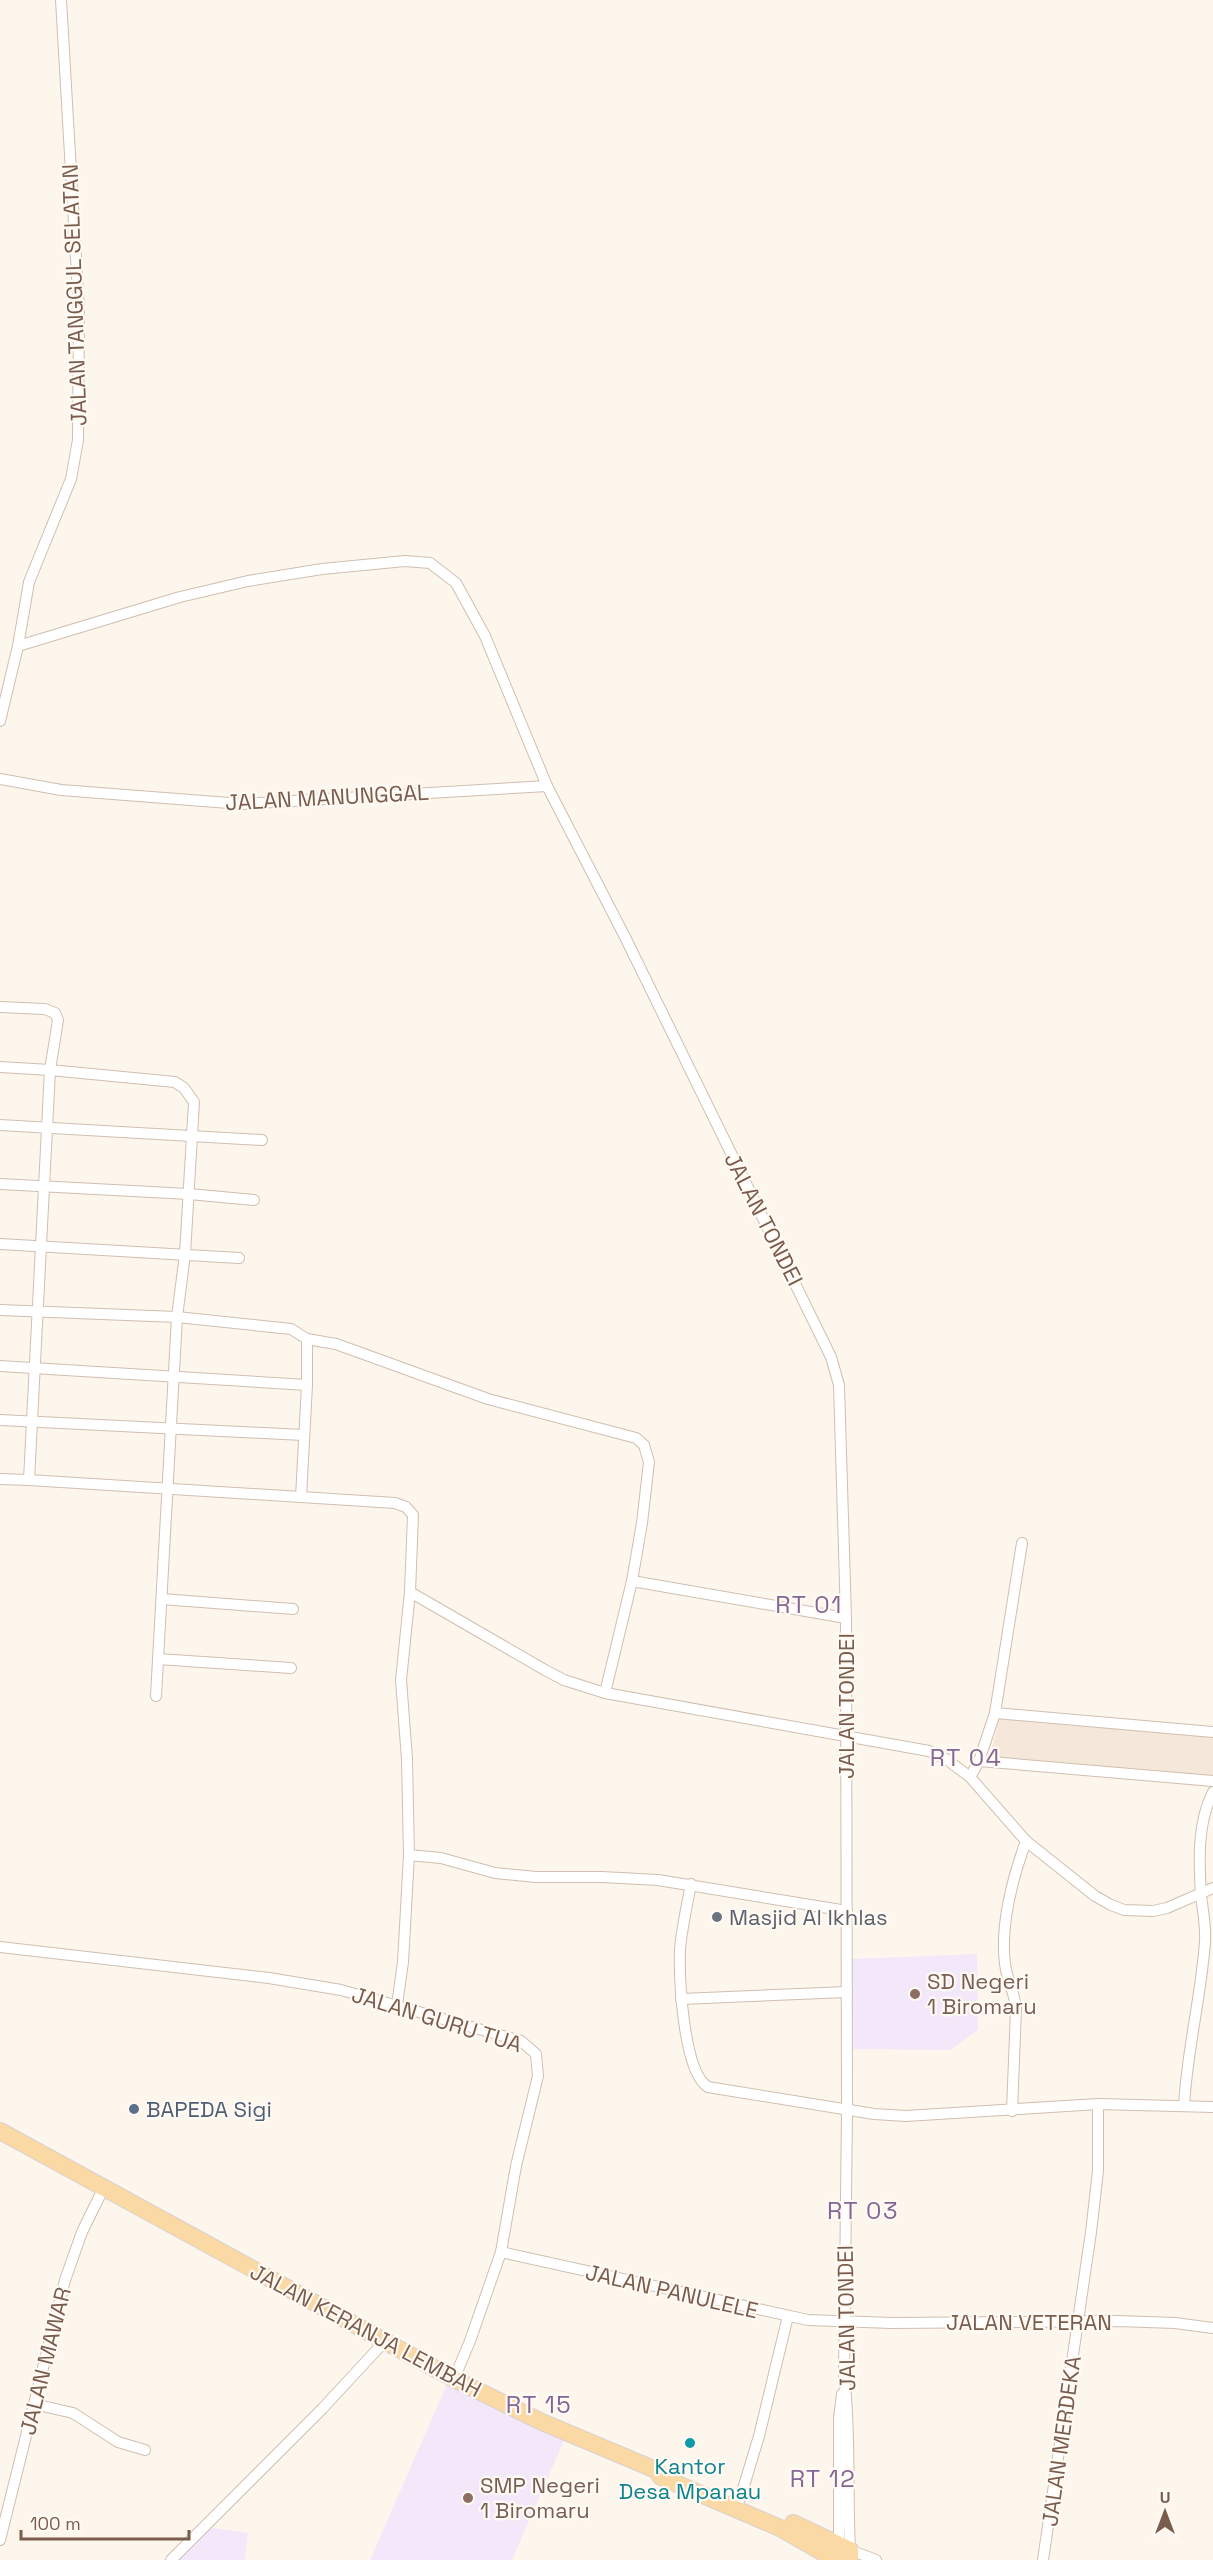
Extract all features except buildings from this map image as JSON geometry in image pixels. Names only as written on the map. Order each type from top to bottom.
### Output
[{"type":"main road","name":"JALAN KERANJA LEMBAH","points":[[0,2130],[454,2379],[542,2422],[656,2470],[661,2477],[843,2555]]},
{"type":"main road","points":[[656,2470],[664,2469],[740,2499],[843,2555]]},
{"type":"street","name":"JALAN TANGGUL SELATAN","points":[[18,646],[29,582],[71,479],[78,440],[79,310],[60,0]]},
{"type":"street","name":"JALAN TONDEI","points":[[18,646],[180,597],[248,581],[362,564],[405,561],[430,563],[456,583],[485,636],[547,786],[782,1252],[837,1372],[846,1618],[847,2110],[844,2375],[849,2417],[843,2555]]},
{"type":"street","points":[[0,721],[18,646]]},
{"type":"street","name":"JALAN MANUNGGAL","points":[[0,779],[61,790],[242,804],[547,786]]},
{"type":"street","points":[[0,1007],[45,1009],[56,1013],[58,1020],[50,1070],[35,1367],[30,1421],[29,1480]]},
{"type":"street","points":[[0,1067],[175,1082],[184,1088],[194,1102],[185,1254],[177,1317],[156,1696]]},
{"type":"street","points":[[0,1125],[262,1140]]},
{"type":"street","points":[[0,1184],[189,1194],[254,1200]]},
{"type":"street","points":[[0,1244],[238,1258]]},
{"type":"street","points":[[0,1310],[177,1317],[291,1329],[307,1339],[336,1344],[488,1399],[636,1438],[644,1445],[649,1462],[642,1523],[632,1581],[605,1693]]},
{"type":"street","points":[[301,1497],[307,1339]]},
{"type":"street","points":[[0,1366],[307,1385]]},
{"type":"street","points":[[0,1420],[303,1435]]},
{"type":"street","points":[[0,1479],[382,1501],[406,1507],[413,1515],[410,1592],[401,1680],[401,1707],[407,1759],[409,1855],[397,2005]]},
{"type":"street","points":[[970,1777],[979,1761],[995,1713],[1022,1543]]},
{"type":"street","points":[[632,1581],[846,1618]]},
{"type":"street","points":[[410,1592],[564,1680],[605,1693],[929,1750],[946,1759],[970,1777],[1026,1841],[1095,1896],[1124,1910],[1153,1911],[1167,1908],[1213,1888]]},
{"type":"street","points":[[162,1599],[293,1609]]},
{"type":"street","points":[[158,1659],[291,1668]]},
{"type":"street","points":[[995,1713],[1213,1732]]},
{"type":"street","points":[[979,1761],[1213,1781]]},
{"type":"street","points":[[1184,2106],[1189,2049],[1206,1939],[1201,1893],[1200,1851],[1205,1809],[1213,1792]]},
{"type":"street","points":[[1012,2111],[1016,2002],[1005,1964],[1004,1949],[1008,1902],[1026,1841]]},
{"type":"street","points":[[409,1855],[441,1858],[509,1874],[555,1878],[635,1878],[691,1884],[847,1911]]},
{"type":"street","points":[[691,1884],[681,1948],[681,1999],[692,2059],[701,2082],[708,2087],[847,2110],[906,2116],[1098,2104],[1213,2107]]},
{"type":"street","name":"JALAN GURU TUA","points":[[0,1947],[269,1978],[341,1990],[521,2041],[536,2054],[538,2076],[516,2166],[501,2252],[470,2341],[454,2379]]},
{"type":"street","points":[[681,1999],[847,1992]]},
{"type":"street","name":"JALAN MERDEKA","points":[[1043,2560],[1098,2170],[1098,2104]]},
{"type":"street","name":"JALAN MAWAR","points":[[0,2540],[65,2280],[82,2232],[104,2187]]},
{"type":"street","name":"JALAN PANULELE","points":[[501,2252],[788,2316],[844,2323]]},
{"type":"street","points":[[740,2499],[759,2436],[788,2316]]},
{"type":"street","name":"JALAN VETERAN","points":[[844,2323],[1174,2323],[1213,2328]]},
{"type":"street","points":[[171,2560],[322,2409],[385,2341]]},
{"type":"street","points":[[34,2404],[73,2413],[118,2442],[145,2450]]},
{"type":"street","points":[[843,2555],[876,2560]]},
{"type":"shaded area","points":[[999,1719],[1213,1737],[1213,1778],[990,1757]]},
{"type":"shaded area","name":"SD Negeri 1 Biromaru","points":[[977,1954],[978,2030],[950,2050],[853,2049],[851,1959]]},
{"type":"shaded area","name":"SMP Negeri 1 Biromaru","points":[[447,2384],[566,2436],[512,2560],[370,2560]]},
{"type":"shaded area","points":[[207,2527],[248,2533],[245,2560],[174,2560]]},
{"type":"place","name":"Masjid Al Ikhlas","points":[[717,1917]]},
{"type":"place","name":"SD Negeri 1 Biromaru","points":[[915,1994]]},
{"type":"place","name":"BAPEDA Sigi","points":[[134,2109]]},
{"type":"place","name":"Kantor Desa Mpanau","points":[[690,2443]]},
{"type":"place","name":"SMP Negeri 1 Biromaru","points":[[468,2498]]},
{"type":"district","name":"RT 01","points":[[809,1604]]},
{"type":"district","name":"RT 04","points":[[966,1757]]},
{"type":"district","name":"RT 03","points":[[863,2210]]},
{"type":"district","name":"RT 15","points":[[539,2404]]},
{"type":"district","name":"RT 12","points":[[823,2478]]}]
